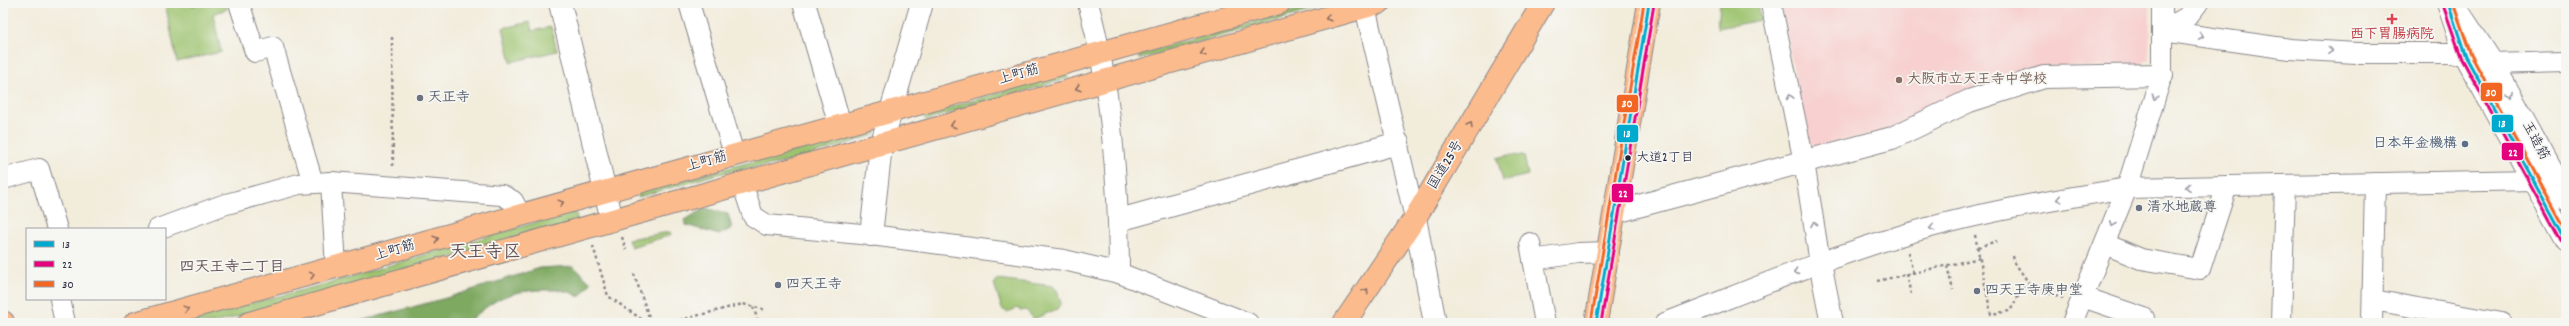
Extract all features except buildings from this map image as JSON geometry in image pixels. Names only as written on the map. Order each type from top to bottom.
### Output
[{"type":"main road","name":"上町筋","points":[[135,323],[336,268],[604,190],[1279,3]]},
{"type":"main road","name":"国道25号","points":[[1344,323],[1415,218],[1543,3]]},
{"type":"main road","points":[[1596,323],[1616,212],[1649,3]]},
{"type":"main road","name":"上町筋","points":[[249,323],[616,227],[742,183],[881,146],[1370,4]]},
{"type":"street","points":[[239,3],[255,52],[273,47],[322,183],[336,268]]},
{"type":"street","points":[[688,3],[734,154]]},
{"type":"street","points":[[804,3],[840,125]]},
{"type":"street","points":[[871,235],[881,146],[922,3]]},
{"type":"street","points":[[1088,3],[1100,52],[1104,81],[1119,220],[1120,273]]},
{"type":"street","points":[[1771,3],[1804,162],[1820,263],[1832,323]]},
{"type":"street","points":[[2072,323],[2075,298],[2105,244],[2128,188],[2162,75],[2162,3]]},
{"type":"street","points":[[2162,31],[2187,17],[2198,3]]},
{"type":"street","name":"玉造筋","points":[[2448,3],[2466,57],[2566,240]]},
{"type":"street","name":"玉造筋","points":[[2452,3],[2493,64],[2566,197]]},
{"type":"street","points":[[564,4],[604,190],[616,227]]},
{"type":"street","points":[[1370,4],[1398,143],[1415,218],[1435,323]]},
{"type":"street","points":[[2162,31],[2290,49],[2356,53],[2453,53],[2493,64],[2566,62]]},
{"type":"street","points":[[1616,212],[1892,138],[1969,101],[2044,78],[2162,75]]},
{"type":"street","points":[[1119,220],[1398,143]]},
{"type":"street","points":[[3,179],[39,169],[57,228]]},
{"type":"street","points":[[1665,323],[1691,318],[1820,263],[1903,235],[1972,218],[2068,198],[2128,188],[2534,180]]},
{"type":"street","points":[[161,228],[224,205],[299,184],[322,183],[502,195],[513,201],[520,214]]},
{"type":"street","points":[[742,183],[753,216],[767,225],[871,235],[1064,260],[1120,273],[1248,323]]},
{"type":"street","points":[[2372,323],[2375,183]]},
{"type":"street","points":[[2281,323],[2285,185]]},
{"type":"street","points":[[2105,244],[2141,259],[2200,269],[2227,186]]},
{"type":"street","points":[[1546,323],[1531,251],[1578,253],[1609,252]]},
{"type":"street","points":[[2075,298],[2144,318],[2142,323]]},
{"type":"street","points":[[60,300],[65,323]]},
{"type":"street","points":[[2373,300],[2502,323]]},
{"type":"path","points":[[392,37],[393,187]]},
{"type":"path","points":[[1972,218],[1991,314],[2010,311],[2024,286],[2030,285],[2075,298]]},
{"type":"path","points":[[616,227],[626,250]]},
{"type":"path","points":[[1978,247],[1997,241]]},
{"type":"path","points":[[592,242],[608,296],[647,323]]},
{"type":"path","points":[[2014,256],[2015,263],[2030,285]]},
{"type":"path","points":[[1878,281],[1980,258]]},
{"type":"path","points":[[1946,266],[1953,290]]},
{"type":"path","points":[[634,274],[651,323]]},
{"type":"path","points":[[1906,274],[1911,294]]},
{"type":"path","points":[[668,323],[743,304],[766,310]]},
{"type":"path","points":[[753,306],[759,323]]},
{"type":"path","points":[[1044,323],[1051,321],[1052,323]]},
{"type":"shaded area","name":"大阪市立天王寺中学校","points":[[1781,3],[2150,3],[2149,59],[2137,68],[2046,66],[1891,129],[1814,147],[1807,140]]},
{"type":"green space","points":[[165,3],[191,3],[192,6],[205,3],[225,3],[227,9],[213,14],[221,52],[177,62]]},
{"type":"green space","points":[[1322,3],[1337,3],[1139,59],[1139,54]]},
{"type":"green space","points":[[1720,3],[1758,3],[1761,20],[1718,28]]},
{"type":"green space","points":[[530,22],[532,31],[551,27],[557,51],[511,62],[503,28]]},
{"type":"green space","points":[[1068,73],[1069,78],[927,120],[924,118],[926,114]]},
{"type":"green space","points":[[876,130],[875,135],[788,162],[717,174],[638,197],[637,192]]},
{"type":"green space","points":[[1509,155],[1524,156],[1528,175],[1503,181],[1497,158]]},
{"type":"green space","points":[[706,208],[728,214],[732,228],[719,235],[686,225],[684,220]]},
{"type":"green space","points":[[575,211],[578,222],[215,323],[173,323],[318,286]]},
{"type":"green space","points":[[670,232],[671,235],[631,247],[628,239]]},
{"type":"green space","points":[[573,266],[591,283],[579,297],[566,291],[558,290],[520,292],[494,302],[467,323],[353,323],[446,298],[540,268]]},
{"type":"green space","points":[[997,279],[1053,286],[1057,290],[1061,303],[1057,309],[1034,319],[1026,310],[1020,311],[1018,308],[1007,312],[1002,309],[994,283]]},
{"type":"transit line","name":"30","points":[[1591,322],[1644,3]]},
{"type":"transit line","name":"13","points":[[1596,323],[1649,3]]},
{"type":"transit line","name":"13","points":[[2448,3],[2466,57],[2566,240]]},
{"type":"transit line","name":"30","points":[[2453,3],[2471,55],[2566,230]]},
{"type":"transit line","name":"22","points":[[1601,323],[1654,4]]},
{"type":"transit line","name":"22","points":[[2443,5],[2462,59],[2562,242]]},
{"type":"place","name":"西下胃腸病院","points":[[2392,19]]},
{"type":"place","name":"大阪市立天王寺中学校","points":[[1899,80]]},
{"type":"place","name":"天正寺","points":[[420,98]]},
{"type":"place","name":"日本年金機構","points":[[2465,144]]},
{"type":"place","name":"大道2丁目","points":[[1628,158]]},
{"type":"place","name":"清水地蔵尊","points":[[2139,208]]},
{"type":"place","name":"四天王寺","points":[[778,285]]},
{"type":"place","name":"四天王寺庚申堂","points":[[1977,291]]},
{"type":"district","name":"天王寺区","points":[[485,253]]},
{"type":"district","name":"四天王寺二丁目","points":[[232,268]]}]
